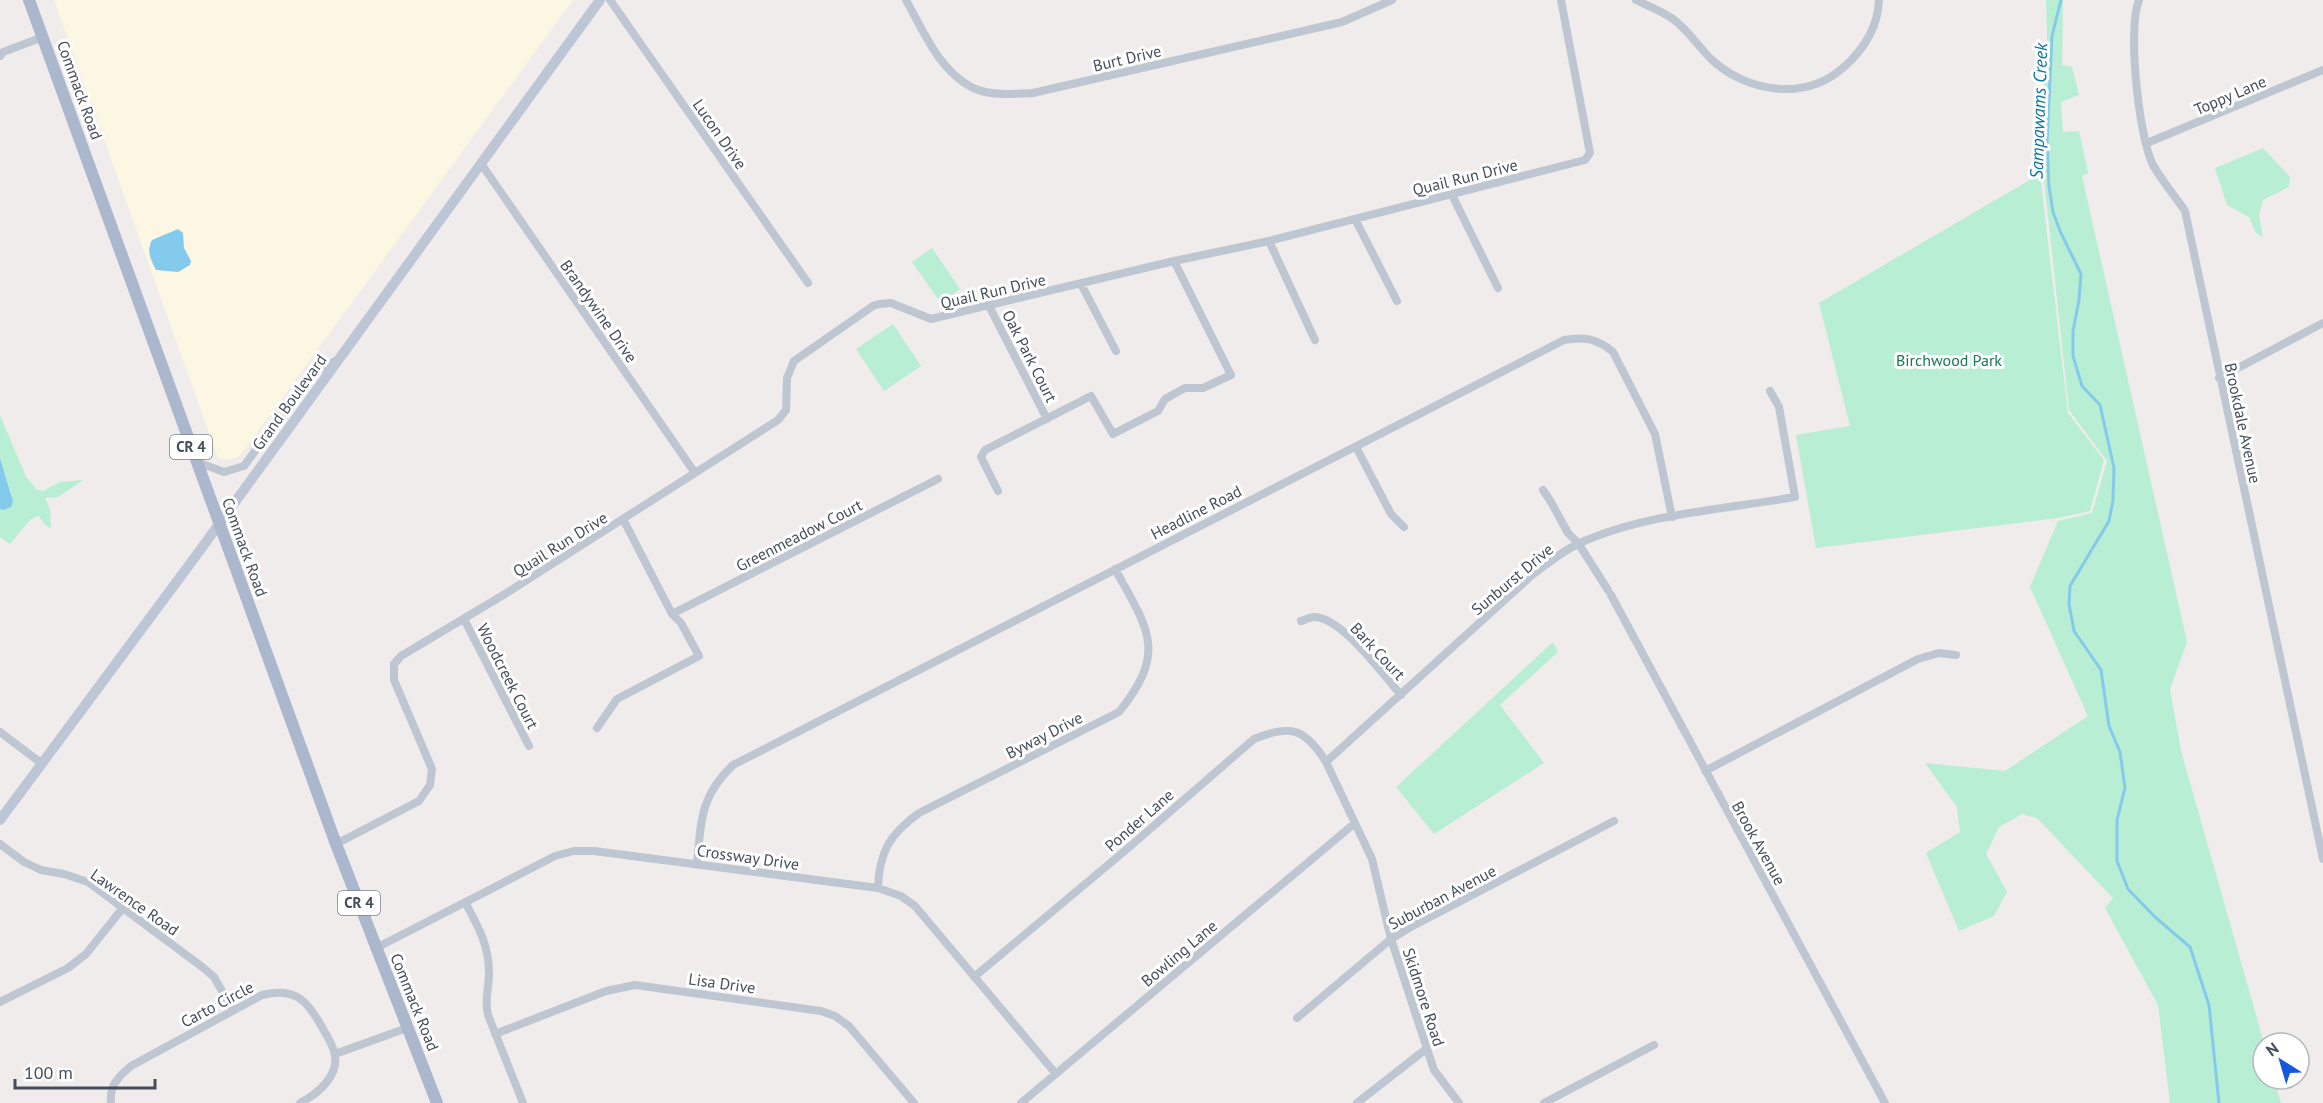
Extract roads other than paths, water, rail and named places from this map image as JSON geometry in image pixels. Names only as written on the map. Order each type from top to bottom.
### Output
[{"type":"main road","name":"Commack Road","points":[[29,0],[336,843],[437,1103]]},
{"type":"street","name":"Grand Boulevard","points":[[0,820],[482,165],[600,0]]},
{"type":"street","name":"Lucon Drive","points":[[610,0],[808,283]]},
{"type":"street","name":"Burt Drive","points":[[906,0],[934,51],[952,73],[974,88],[1002,94],[1033,93],[1342,22],[1392,0]]},
{"type":"street","name":"Quail Run Drive","points":[[336,843],[419,801],[430,785],[432,769],[394,680],[394,664],[400,656],[464,619],[783,416],[788,401],[787,378],[794,361],[873,306],[891,303],[921,317],[931,319],[1174,261],[1269,241],[1585,160],[1590,153],[1561,0]]},
{"type":"street","points":[[1636,0],[1673,19],[1711,58],[1734,77],[1755,86],[1774,89],[1796,88],[1823,80],[1839,71],[1854,58],[1869,39],[1878,13],[1879,0]]},
{"type":"street","name":"Brookdale Avenue","points":[[2139,0],[2133,23],[2134,56],[2147,143],[2152,164],[2185,211],[2219,378],[2321,840],[2323,859]]},
{"type":"street","points":[[0,56],[3,52],[43,37]]},
{"type":"street","name":"Toppy Lane","points":[[2147,143],[2323,70]]},
{"type":"street","name":"Brandywine Drive","points":[[482,165],[695,473]]},
{"type":"street","points":[[1452,195],[1498,288]]},
{"type":"street","points":[[1355,219],[1397,302]]},
{"type":"street","points":[[1269,241],[1315,340]]},
{"type":"street","points":[[998,491],[981,457],[985,450],[1092,396],[1113,434],[1158,411],[1166,399],[1185,388],[1203,388],[1231,375],[1174,261]]},
{"type":"street","points":[[1081,284],[1116,351]]},
{"type":"street","name":"Oak Park Court","points":[[989,306],[1047,419]]},
{"type":"street","points":[[2219,378],[2323,323]]},
{"type":"street","name":"Headline Road","points":[[697,864],[700,831],[707,799],[717,780],[733,765],[1564,340],[1581,337],[1602,343],[1613,352],[1655,434],[1672,517]]},
{"type":"street","points":[[196,461],[224,472],[244,466],[312,374],[337,360]]},
{"type":"street","name":"Sunburst Drive","points":[[1326,762],[1531,576],[1556,556],[1578,543],[1625,526],[1795,497],[1779,407],[1770,391]]},
{"type":"street","points":[[1356,447],[1391,514],[1404,527]]},
{"type":"street","name":"Greenmeadow Court","points":[[672,614],[938,479]]},
{"type":"street","name":"Brook Avenue","points":[[1543,490],[1568,533],[1578,543],[1610,593],[1885,1103]]},
{"type":"street","points":[[597,728],[617,699],[699,656],[681,622],[672,614],[623,519]]},
{"type":"street","name":"Byway Drive","points":[[878,888],[879,867],[884,850],[905,823],[919,813],[1119,712],[1135,692],[1146,666],[1149,642],[1144,623],[1115,569]]},
{"type":"street","name":"Bark Court","points":[[1301,621],[1315,617],[1331,622],[1360,649],[1401,695]]},
{"type":"street","name":"Woodcreek Court","points":[[464,619],[529,746]]},
{"type":"street","points":[[1705,771],[1918,659],[1939,653],[1956,655]]},
{"type":"street","name":"Ponder Lane","points":[[974,977],[1254,739],[1275,730],[1291,730],[1306,736],[1317,747],[1355,823]]},
{"type":"street","points":[[0,732],[41,763]]},
{"type":"street","name":"Suburban Avenue","points":[[1297,1018],[1391,939],[1614,821]]},
{"type":"street","name":"Skidmore Road","points":[[1355,823],[1372,859],[1391,939],[1434,1071],[1460,1103]]},
{"type":"street","name":"Bowling Lane","points":[[1021,1103],[1355,823]]},
{"type":"street","name":"Lawrence Road","points":[[0,844],[24,862],[41,870],[64,874],[88,882],[214,977],[233,1011]]},
{"type":"street","name":"Crossway Drive","points":[[376,948],[555,856],[574,851],[594,851],[878,888],[901,896],[915,906],[1056,1074]]},
{"type":"street","points":[[465,902],[485,938],[489,957],[485,1001],[495,1034],[523,1103]]},
{"type":"street","points":[[0,1002],[68,968],[86,954],[122,909]]},
{"type":"street","name":"Lisa Drive","points":[[495,1034],[606,991],[635,985],[821,1011],[835,1016],[849,1026],[914,1103]]},
{"type":"street","name":"Carto Circle","points":[[111,1103],[110,1092],[118,1077],[130,1066],[262,995],[276,992],[290,993],[304,1000],[313,1010],[335,1054]]},
{"type":"street","points":[[300,1103],[322,1089],[332,1074],[335,1054],[407,1028]]},
{"type":"street","points":[[1544,1103],[1654,1045]]},
{"type":"street","points":[[1357,1103],[1426,1049]]},
{"type":"water","points":[[178,229],[183,233],[184,248],[191,261],[190,265],[178,272],[156,270],[149,252],[152,240]]},
{"type":"water","points":[[0,458],[13,501],[11,507],[3,510],[0,509]]},
{"type":"waterway","name":"Sampawams Creek","points":[[2061,0],[2052,36],[2047,142],[2049,186],[2053,212],[2081,274],[2073,331],[2073,356],[2082,386],[2100,405],[2114,468],[2113,500],[2109,521],[2070,586],[2069,604],[2074,631],[2101,670],[2109,726],[2120,752],[2125,788],[2117,820],[2117,861],[2128,889],[2155,917],[2190,947],[2209,1005],[2219,1103]]},
{"type":"park label","name":"Birchwood Park","points":[[1949,360]]}]
